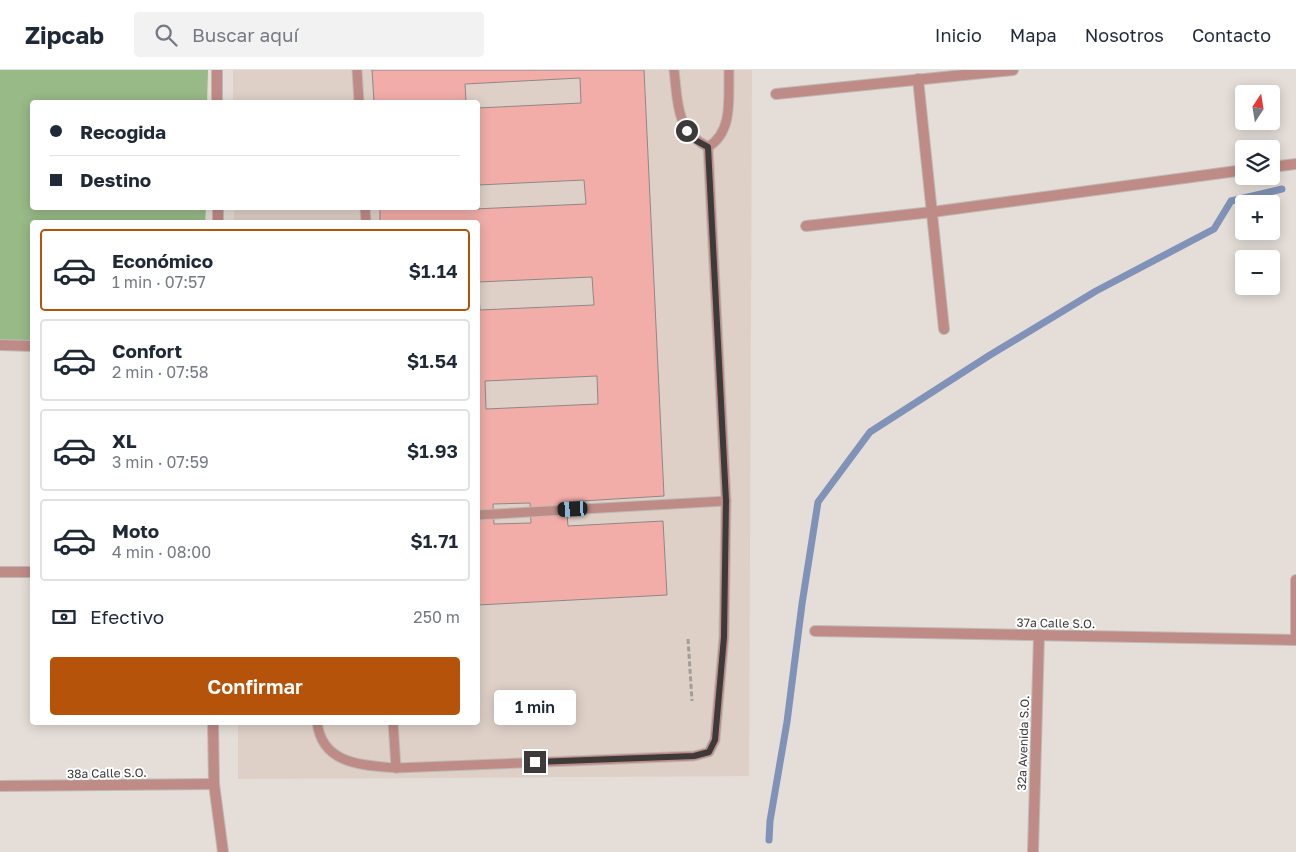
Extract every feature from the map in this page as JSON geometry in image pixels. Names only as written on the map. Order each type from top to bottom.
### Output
[{"type":"street","points":[[217,70],[217,100]]},
{"type":"street","points":[[776,94],[1013,70]]},
{"type":"street","points":[[918,80],[944,329]]},
{"type":"street","points":[[1280,166],[1296,164]]},
{"type":"street","points":[[806,226],[932,212],[1235,171]]},
{"type":"street","points":[[0,345],[30,346]]},
{"type":"street","points":[[0,572],[30,572]]},
{"type":"street","points":[[1296,580],[1296,640]]},
{"type":"street","name":"37a Calle S.O.","points":[[815,631],[1296,640]]},
{"type":"street","name":"32a Avenida S.O.","points":[[1032,852],[1039,636]]},
{"type":"street","points":[[213,725],[214,784],[223,852]]},
{"type":"street","name":"38a Calle S.O.","points":[[0,786],[214,784]]},
{"type":"lane","points":[[357,70],[359,100]]},
{"type":"lane","points":[[674,70],[680,118],[695,140],[708,147]]},
{"type":"lane","points":[[708,147],[720,138],[727,124],[729,70]]},
{"type":"lane","points":[[317,725],[324,744],[340,758],[355,764],[396,768],[694,756],[709,752],[715,740],[724,637],[726,501],[708,147]]},
{"type":"lane","points":[[480,514],[726,501]]},
{"type":"lane","points":[[393,725],[396,768]]},
{"type":"path","points":[[688,639],[692,701]]},
{"type":"shaded area","points":[[233,70],[752,70],[749,776],[238,779],[238,725],[480,725],[480,220],[234,220],[234,210],[480,210],[480,100],[233,100]]},
{"type":"green space","points":[[0,70],[208,70],[207,100],[30,100],[30,210],[206,210],[205,220],[30,220],[30,340],[0,340]]},
{"type":"building","points":[[372,70],[644,70],[664,496],[566,502],[568,526],[663,521],[667,595],[480,605],[480,310],[594,305],[592,277],[480,282],[480,220],[380,220],[380,210],[480,210],[586,204],[584,180],[480,185],[480,108],[581,103],[580,78],[465,84],[466,100],[374,100]],"holes":[[[597,376],[598,404],[486,409],[485,381]],[[530,503],[531,523],[494,524],[493,504]]]},
{"type":"waterway","points":[[769,840],[770,821],[787,722],[802,604],[818,502],[870,432],[990,355],[1096,291],[1214,229],[1231,201],[1282,189]]},
{"type":"route","points":[[535,762],[694,756],[709,752],[715,740],[724,637],[726,501],[708,147],[695,140],[687,131]]}]
